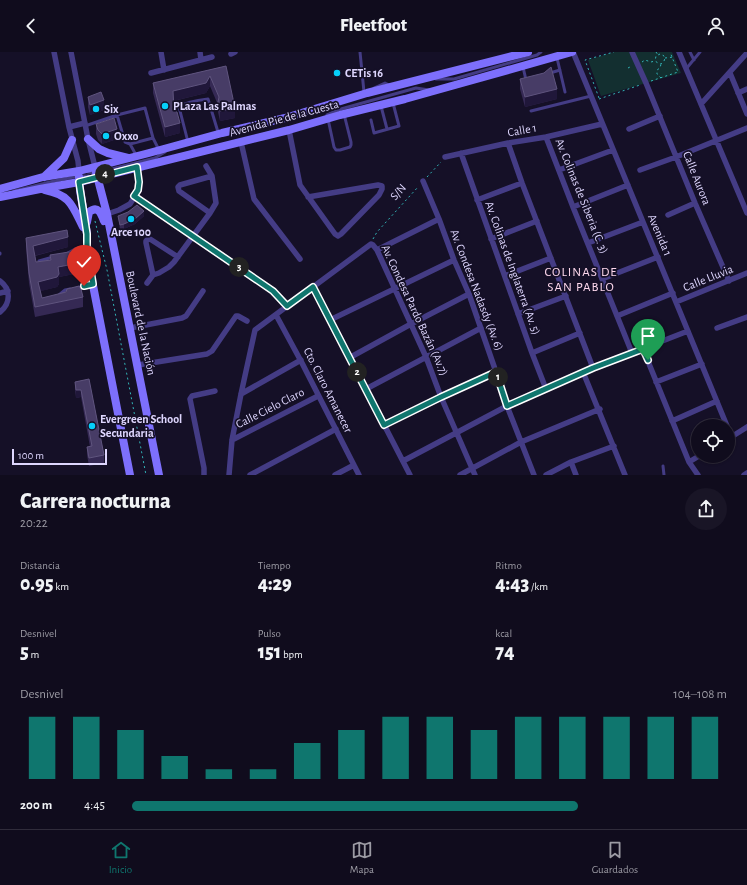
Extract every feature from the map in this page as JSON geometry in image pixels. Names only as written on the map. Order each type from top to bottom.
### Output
[{"type":"main road","name":"Avenida Pie de la Cuesta","points":[[96,172],[133,157],[285,118],[366,94],[528,52]]},
{"type":"main road","name":"Avenida Pie de la Cuesta","points":[[0,197],[40,189],[96,172],[137,167],[289,130],[572,52]]},
{"type":"main road","points":[[88,139],[103,151],[133,157]]},
{"type":"main road","points":[[43,177],[64,158],[72,140]]},
{"type":"main road","name":"Boulevard de la Nación","points":[[96,172],[107,214],[159,475]]},
{"type":"main road","name":"Avenida Pie de la Cuesta","points":[[0,189],[43,177],[79,176]]},
{"type":"main road","points":[[79,176],[87,234]]},
{"type":"main road","points":[[40,189],[56,192],[70,203],[87,234]]},
{"type":"main road","points":[[118,270],[102,214],[97,210],[92,210],[88,214],[87,246],[130,475]]},
{"type":"street","points":[[54,52],[68,127],[78,161],[79,176]]},
{"type":"street","points":[[71,52],[96,172]]},
{"type":"street","points":[[161,52],[164,70]]},
{"type":"street","points":[[200,52],[201,60]]},
{"type":"street","name":"Avenida 1","points":[[572,52],[725,419]]},
{"type":"street","name":"Calle Aurora","points":[[632,52],[729,281]]},
{"type":"street","points":[[680,53],[747,213]]},
{"type":"street","points":[[701,104],[747,53]]},
{"type":"street","points":[[151,74],[212,57]]},
{"type":"street","points":[[730,73],[747,114]]},
{"type":"street","points":[[738,93],[747,89]]},
{"type":"street","points":[[629,129],[660,116]]},
{"type":"street","name":"Calle 1","points":[[445,157],[546,137],[602,124]]},
{"type":"street","points":[[68,127],[85,125]]},
{"type":"street","points":[[640,170],[747,128]]},
{"type":"street","points":[[289,130],[300,185],[308,197],[335,234],[338,236],[379,195],[382,186],[308,197]]},
{"type":"street","name":"Av. Colinas de Siberia (C. 3)","points":[[546,137],[632,353]]},
{"type":"street","points":[[241,142],[254,199],[300,259]]},
{"type":"street","points":[[508,144],[593,368]]},
{"type":"street","points":[[559,170],[613,150]]},
{"type":"street","name":"Av. Colinas de Inglaterra (Av. 5)","points":[[461,153],[546,389]]},
{"type":"street","points":[[147,284],[153,275],[169,268],[216,203],[212,176],[206,166]]},
{"type":"street","points":[[107,214],[130,204],[138,190],[139,182],[137,167]]},
{"type":"street","points":[[210,213],[179,191],[178,187],[180,185],[212,176]]},
{"type":"street","name":"Av. Condesa Nadasdy (Av. 6)","points":[[423,181],[469,294],[507,406],[534,475]]},
{"type":"street","points":[[477,200],[522,183]]},
{"type":"street","points":[[573,207],[628,185]]},
{"type":"street","points":[[134,196],[273,291],[287,306]]},
{"type":"street","points":[[668,215],[695,203]]},
{"type":"street","points":[[377,250],[439,219]]},
{"type":"street","points":[[491,239],[537,221]]},
{"type":"street","points":[[588,243],[643,222]]},
{"type":"street","points":[[153,275],[146,243],[147,240],[150,239],[178,257]]},
{"type":"street","points":[[229,475],[232,440],[255,330],[371,244]]},
{"type":"street","name":"Av. Condesa Pardo Bazán (Av.7)","points":[[371,244],[377,250],[395,288],[426,357],[441,397],[475,475]]},
{"type":"street","points":[[505,276],[551,258]]},
{"type":"street","points":[[602,279],[658,258]]},
{"type":"street","points":[[330,320],[454,260]]},
{"type":"street","name":"Calle Lluvia","points":[[676,302],[747,273]]},
{"type":"street","points":[[0,281],[4,284],[8,291],[7,304],[0,312]]},
{"type":"street","points":[[313,287],[410,475]]},
{"type":"street","points":[[0,293],[8,291]]},
{"type":"street","points":[[130,328],[186,316],[203,291]]},
{"type":"street","points":[[617,316],[673,293]]},
{"type":"street","points":[[350,358],[469,294]]},
{"type":"street","points":[[518,314],[566,296]]},
{"type":"street","name":"Cto. Claro Amanecer","points":[[276,315],[359,475]]},
{"type":"street","points":[[138,366],[207,354],[212,351],[236,316],[247,321]]},
{"type":"street","points":[[717,328],[747,317]]},
{"type":"street","points":[[366,389],[481,328]]},
{"type":"street","points":[[403,461],[507,406],[583,372],[688,331]]},
{"type":"street","points":[[532,353],[580,333]]},
{"type":"street","points":[[643,349],[689,462],[698,475]]},
{"type":"street","points":[[241,394],[300,360]]},
{"type":"street","points":[[656,382],[702,364]]},
{"type":"street","points":[[384,425],[496,372]]},
{"type":"street","points":[[583,372],[625,475]]},
{"type":"street","points":[[204,475],[204,468],[190,399],[192,396],[215,391]]},
{"type":"street","name":"Calle Cielo Claro","points":[[232,440],[318,396]]},
{"type":"street","points":[[672,421],[718,401]]},
{"type":"street","points":[[460,475],[521,442],[599,409]]},
{"type":"street","points":[[735,435],[747,427]]},
{"type":"street","points":[[250,475],[336,429]]},
{"type":"street","points":[[546,475],[571,462],[613,446]]},
{"type":"street","points":[[571,462],[576,475]]},
{"type":"street","points":[[335,475],[354,465]]},
{"type":"lane","points":[[360,52],[366,94]]},
{"type":"lane","points":[[425,78],[454,79],[537,56],[541,52]]},
{"type":"lane","points":[[690,52],[694,60]]},
{"type":"lane","points":[[686,70],[700,52]]},
{"type":"lane","points":[[557,56],[565,92]]},
{"type":"lane","points":[[522,66],[526,80],[532,78]]},
{"type":"lane","points":[[546,74],[560,70]]},
{"type":"lane","points":[[307,125],[341,108],[416,88],[437,90]]},
{"type":"lane","points":[[531,111],[591,96]]},
{"type":"lane","points":[[188,143],[179,107],[189,103],[208,100],[219,134]]},
{"type":"lane","points":[[371,120],[374,133],[400,126],[393,102]]},
{"type":"lane","points":[[381,105],[387,130]]},
{"type":"lane","points":[[85,125],[144,108],[153,138],[159,151]]},
{"type":"lane","points":[[328,119],[336,150],[350,147],[351,145],[344,114]]},
{"type":"lane","points":[[117,115],[125,142],[130,144],[153,138]]},
{"type":"lane","points":[[130,144],[133,157]]},
{"type":"lane","points":[[96,172],[155,158],[173,147]]},
{"type":"lane","points":[[0,197],[18,189],[79,176]]},
{"type":"lane","points":[[62,255],[75,249],[87,246]]},
{"type":"lane","points":[[39,261],[57,256]]},
{"type":"lane","points":[[53,296],[61,294],[65,290],[93,284]]},
{"type":"lane","points":[[663,466],[664,475]]},
{"type":"path","points":[[614,52],[585,60],[600,99],[678,72],[670,52]]},
{"type":"path","points":[[658,55],[663,55],[664,58],[672,58],[680,53]]},
{"type":"path","points":[[658,55],[656,56],[655,61],[661,64]]},
{"type":"path","points":[[661,78],[657,74],[657,70],[660,68],[664,58]]},
{"type":"path","name":"S/N","points":[[371,244],[377,232],[445,157]]},
{"type":"path","points":[[92,210],[107,270],[146,475]]},
{"type":"green space","points":[[614,52],[672,52],[681,73],[601,96],[588,60]]},
{"type":"building","points":[[226,66],[235,108],[220,111],[218,102],[219,97],[210,76],[206,83],[173,91],[174,110],[177,112],[180,123],[165,127],[153,83]]},
{"type":"building","points":[[551,67],[557,89],[525,97],[520,79],[544,73]]},
{"type":"building","points":[[101,92],[104,100],[90,105],[88,97]]},
{"type":"building","points":[[114,118],[117,129],[102,134],[98,130],[96,124]]},
{"type":"building","points":[[137,205],[144,211],[135,219],[120,225],[118,216],[128,212]]},
{"type":"building","points":[[67,230],[68,237],[33,246],[36,262],[51,260],[50,255],[69,252],[72,254],[74,264],[58,267],[59,274],[57,277],[38,282],[42,298],[66,292],[67,289],[79,286],[83,297],[35,307],[29,273],[26,238]]},
{"type":"building","points":[[89,379],[104,455],[89,458],[87,447],[92,446],[81,390],[76,390],[75,382]]},
{"type":"place","name":"CETis 16","points":[[337,73]]},
{"type":"place","name":"PLaza Las Palmas","points":[[165,106]]},
{"type":"place","name":"Six","points":[[96,109]]},
{"type":"place","name":"Oxxo","points":[[106,136]]},
{"type":"place","name":"Arce 100","points":[[131,219]]},
{"type":"place","name":"Evergreen School Secundaria","points":[[92,426]]},
{"type":"district","name":"COLINAS DE SAN PABLO","points":[[581,278]]},
{"type":"route","points":[[84,286],[93,284],[79,182],[137,167],[139,182],[138,190],[134,196],[273,291],[287,306],[313,287],[384,425],[496,372],[507,406],[593,368],[643,349],[648,360]]}]
